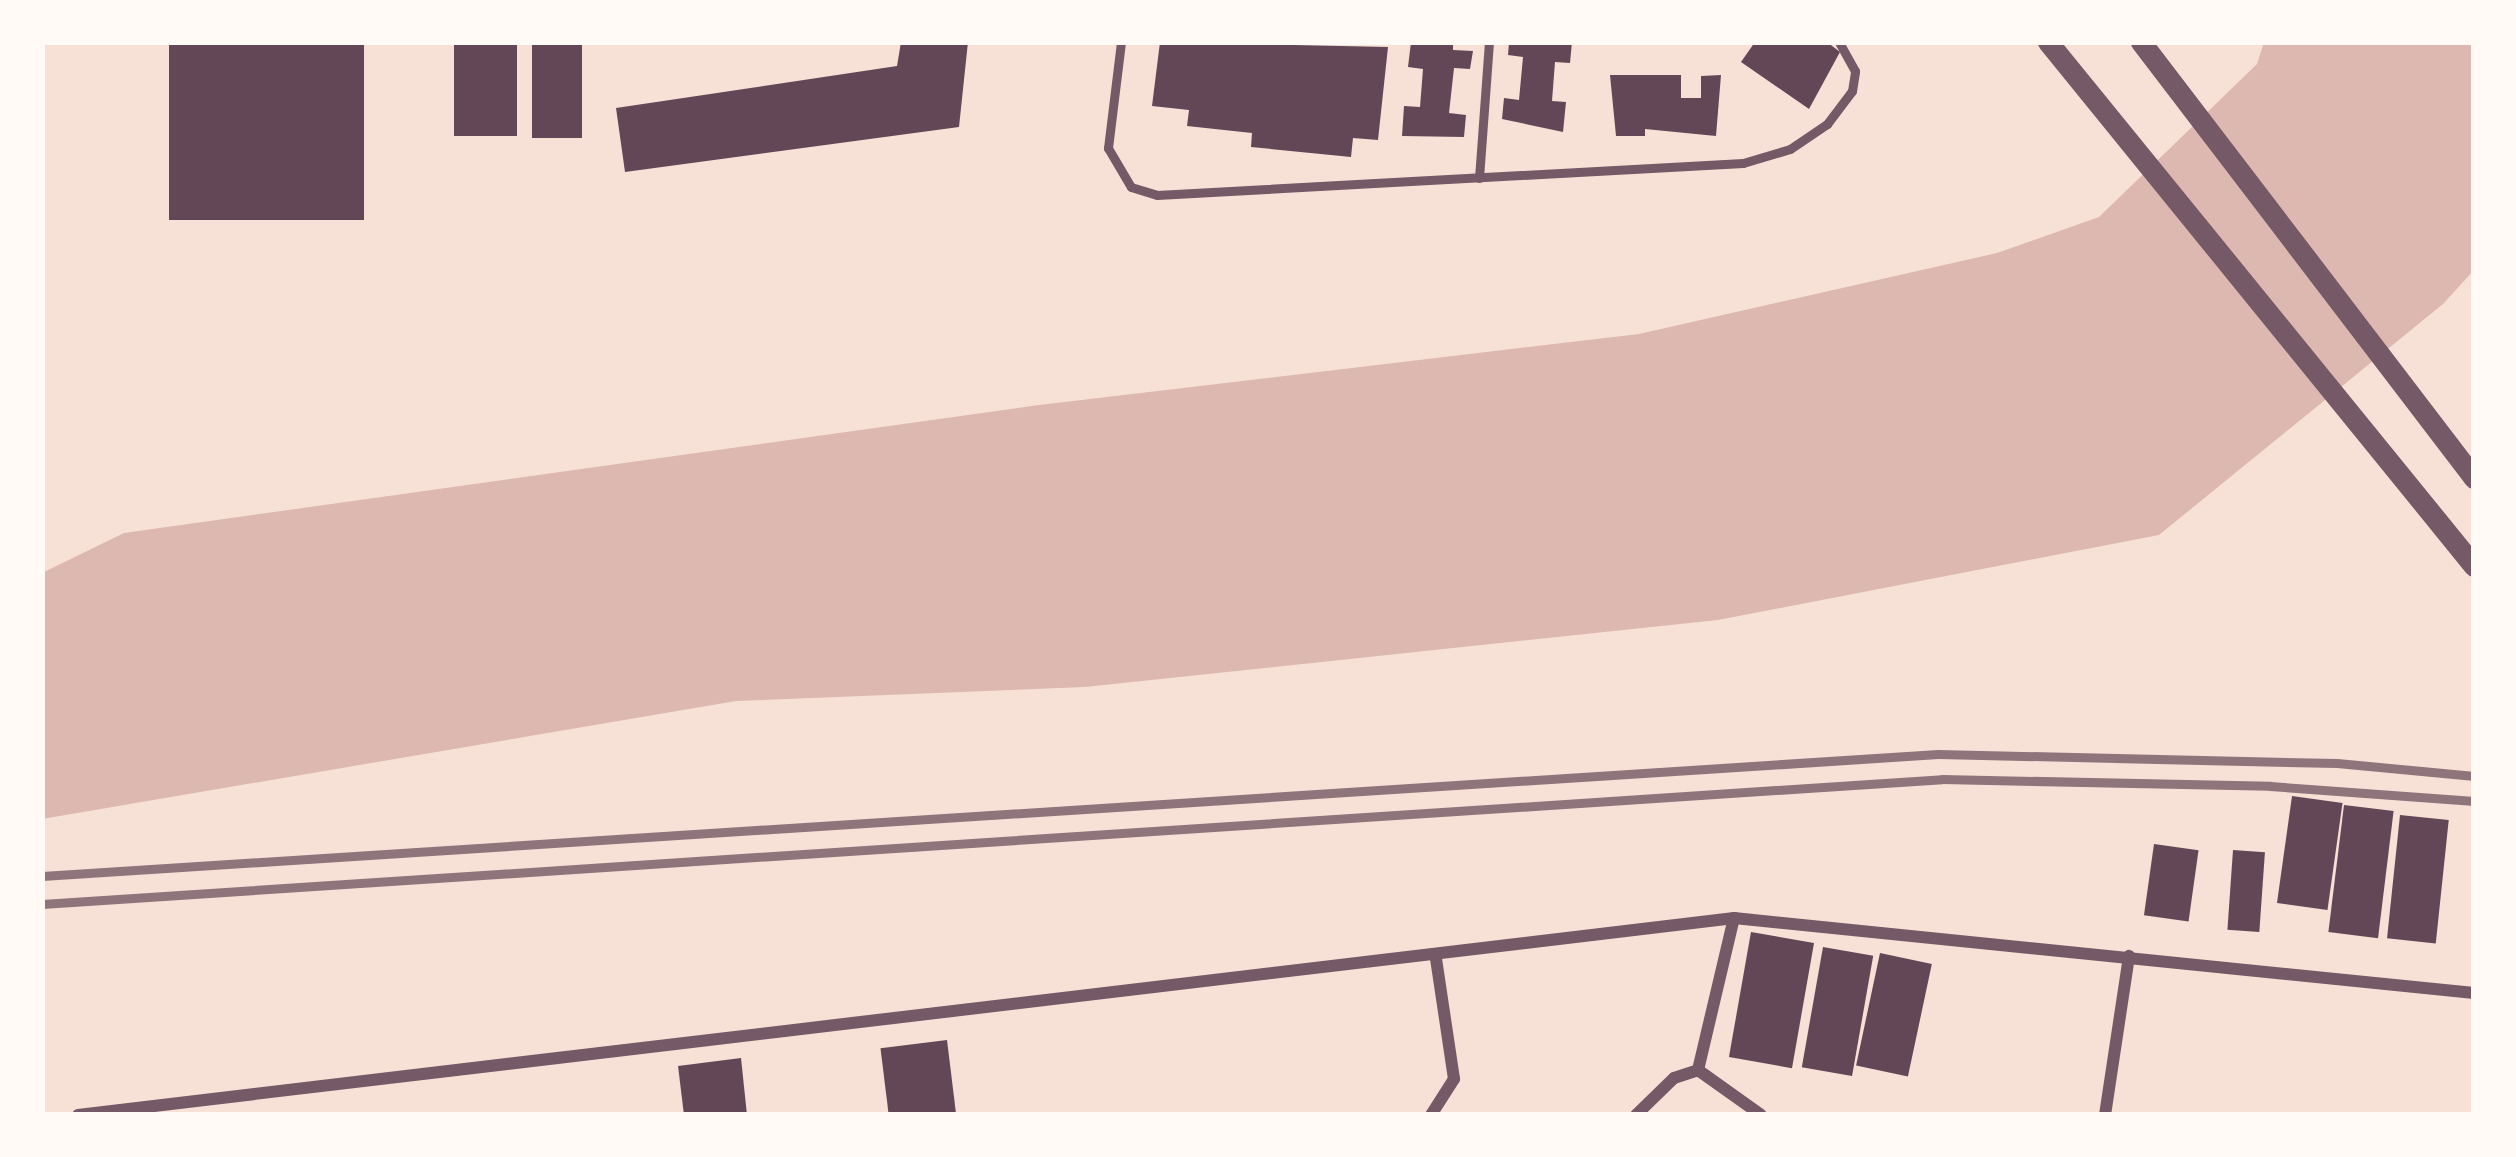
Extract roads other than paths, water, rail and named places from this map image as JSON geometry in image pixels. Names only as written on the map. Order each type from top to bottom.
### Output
[{"type":"street","points":[[2048,42],[2474,566]]},
{"type":"street","points":[[2140,42],[2474,478]]},
{"type":"street","points":[[1698,1070],[1734,918]]},
{"type":"street","points":[[78,1115],[1436,959],[1734,918],[2474,993]]},
{"type":"street","points":[[2105,1115],[2129,956]]},
{"type":"street","points":[[1431,1115],[1454,1079],[1436,959]]},
{"type":"street","points":[[1636,1115],[1674,1078],[1698,1070]]},
{"type":"street","points":[[1698,1070],[1761,1115]]},
{"type":"lane","points":[[1120,42],[1108,148],[1131,187],[1157,195],[1743,163],[1790,149],[1826,124],[1852,91],[1855,71],[1839,42]]},
{"type":"lane","points":[[1479,178],[1489,42]]},
{"type":"railway","points":[[42,876],[1938,754],[2337,763],[2474,776]]},
{"type":"railway","points":[[42,904],[1942,779],[2270,786],[2474,801]]}]
